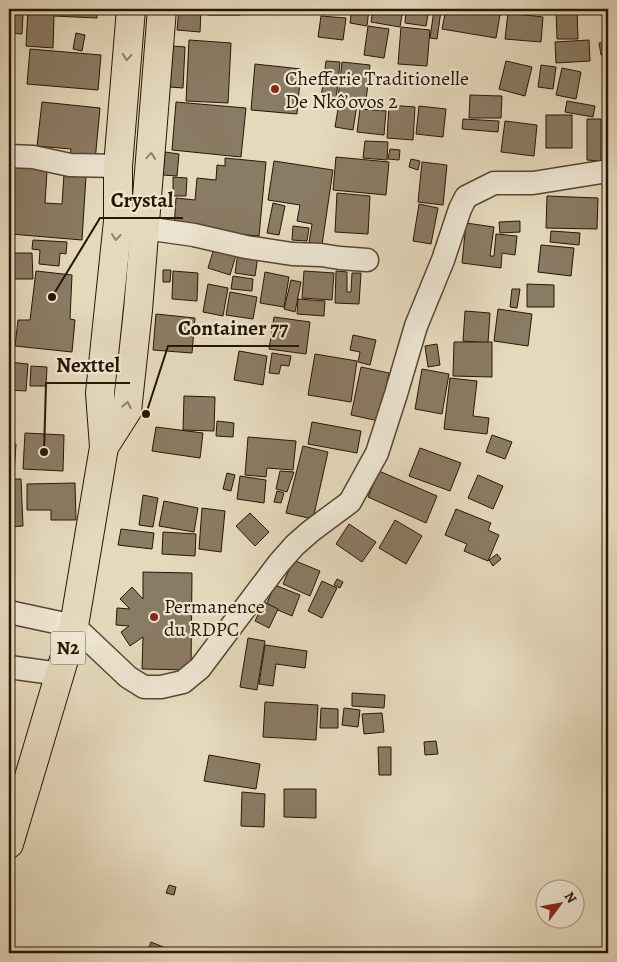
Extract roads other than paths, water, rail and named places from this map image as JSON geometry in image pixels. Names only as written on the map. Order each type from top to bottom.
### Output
[{"type":"highway","name":"N2","points":[[9,844],[74,626],[104,447],[100,393],[118,221],[118,166],[131,9]]},
{"type":"highway","name":"N2","points":[[104,447],[127,410],[138,310],[162,9]]},
{"type":"street","points":[[9,156],[33,157],[70,165],[118,166]]},
{"type":"street","points":[[9,612],[74,626],[128,677],[144,687],[161,687],[183,682],[200,668],[295,545],[350,502],[377,453],[416,326],[443,260],[460,209],[466,198],[494,183],[533,182],[608,171]]},
{"type":"street","points":[[145,228],[194,235],[246,248],[367,260]]},
{"type":"street","points":[[9,667],[60,674]]},
{"type":"place","name":"Chefferie Traditionelle De Nkô’ovos 2","points":[[275,89]]},
{"type":"place","name":"Crystal","points":[[52,297]]},
{"type":"place","name":"Container 77","points":[[146,414]]},
{"type":"place","name":"Nexttel","points":[[44,452]]},
{"type":"place","name":"Permanence du RDPC","points":[[154,617]]}]
